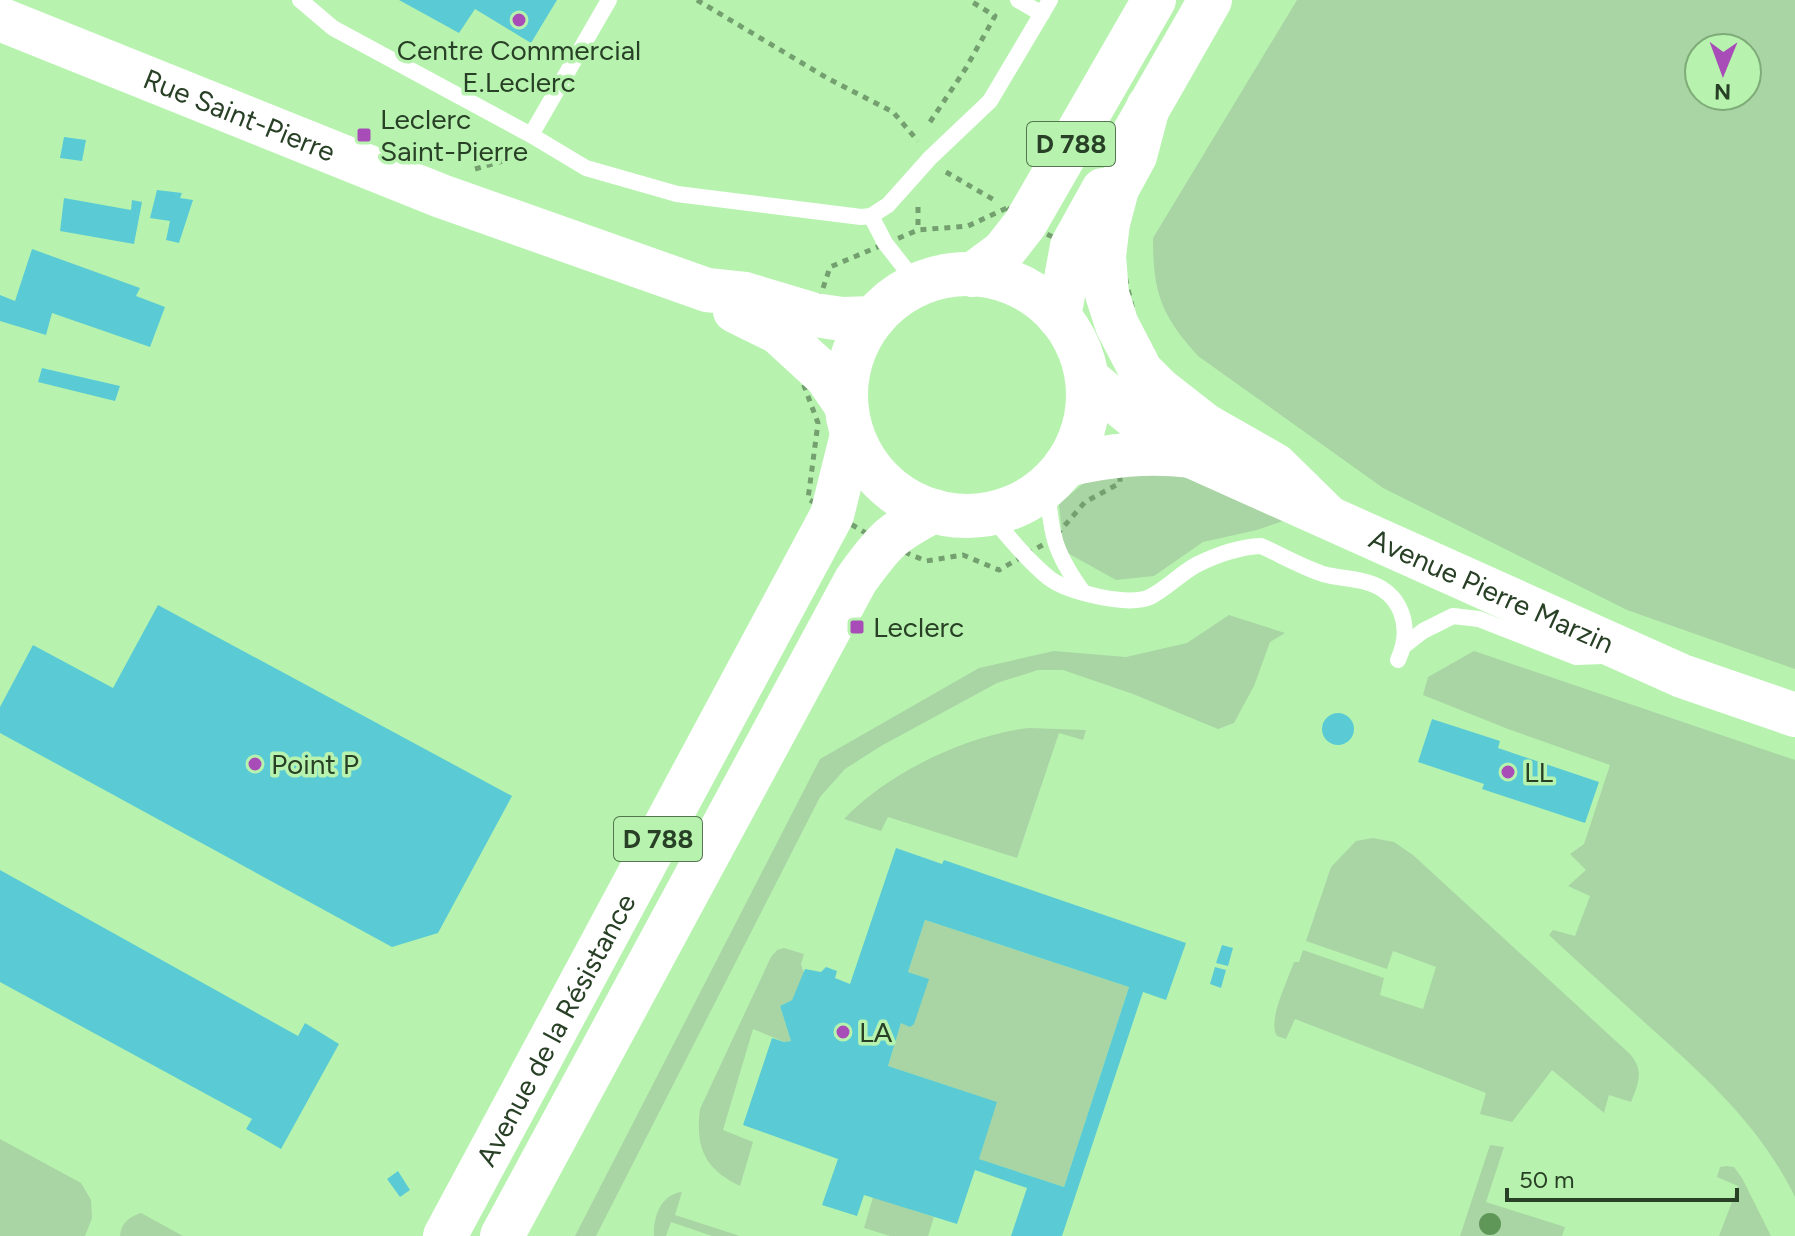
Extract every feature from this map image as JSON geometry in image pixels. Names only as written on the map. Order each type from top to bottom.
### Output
[{"type":"main road","name":"D 788","points":[[972,275],[1003,252],[1016,216],[1154,0]]},
{"type":"main road","name":"D 788","points":[[1088,251],[1108,223],[1117,189],[1135,156],[1148,107],[1210,0]]},
{"type":"main road","name":"Rue Saint-Pierre","points":[[0,19],[441,196],[707,290],[745,294],[809,334],[849,420]]},
{"type":"main road","points":[[1059,317],[1088,251]]},
{"type":"main road","points":[[1088,251],[1117,325],[1141,371],[1139,421]]},
{"type":"main road","points":[[1057,476],[1085,422],[1088,379],[1075,339],[1059,317],[1039,298],[1016,284],[972,275],[944,276],[918,285],[894,299],[874,318],[851,359],[846,389],[849,420],[867,465],[890,489],[918,506],[952,515],[989,514],[1020,504],[1139,421],[1205,425],[1275,465],[1327,516]]},
{"type":"main road","name":"Rue Saint-Pierre","points":[[809,334],[842,319],[874,318]]},
{"type":"main road","name":"Avenue Pierre Marzin","points":[[1088,379],[1139,421],[1193,457],[1634,655],[1795,715]]},
{"type":"main road","name":"Avenue de la Résistance","points":[[445,1236],[832,515],[849,420]]},
{"type":"main road","name":"Avenue de la Résistance","points":[[502,1236],[856,580],[883,543],[899,529],[934,511]]},
{"type":"lane","points":[[0,19],[8,0]]},
{"type":"lane","points":[[300,0],[333,28],[586,168],[677,194],[871,216],[888,205],[930,158],[990,101],[1046,7],[1018,0]]},
{"type":"lane","points":[[531,135],[609,0]]},
{"type":"lane","points":[[871,216],[885,243],[918,285]]},
{"type":"lane","points":[[1057,476],[1053,539],[1063,563],[1083,592]]},
{"type":"lane","points":[[989,514],[1025,556],[1052,580],[1116,600],[1148,598],[1197,565],[1238,548],[1261,546],[1324,574],[1368,582],[1390,592],[1401,609],[1405,626],[1401,652],[1423,631],[1453,616],[1479,619],[1576,657],[1634,655]]},
{"type":"path","points":[[697,0],[827,78],[893,112],[940,169],[1016,216],[1088,251],[1122,263],[1135,319],[1160,365],[1120,483],[1085,502],[1053,539],[999,570],[963,555],[926,561],[883,543],[808,499],[818,423],[797,367],[830,267],[918,230],[968,226],[1016,216]]},
{"type":"path","points":[[914,136],[938,112],[995,16],[969,0]]},
{"type":"green space","points":[[1297,0],[1795,0],[1795,669],[1627,610],[1383,488],[1198,356],[1168,315],[1157,289],[1153,238]]},
{"type":"green space","points":[[1151,459],[1292,518],[1257,530],[1203,542],[1154,576],[1116,580],[1064,551],[1059,504],[1099,470]]},
{"type":"green space","points":[[1229,615],[1285,633],[1270,642],[1254,686],[1234,723],[1218,729],[1133,694],[1063,670],[1038,670],[997,683],[845,769],[820,797],[596,1236],[575,1236],[820,759],[979,668],[1054,651],[1126,657],[1187,643]]},
{"type":"green space","points":[[1474,651],[1795,760],[1795,1197],[1767,1149],[1733,1107],[1549,935],[1553,930],[1575,936],[1590,896],[1568,886],[1586,870],[1570,854],[1584,844],[1610,765],[1423,695],[1428,677]]},
{"type":"green space","points":[[1029,728],[1086,730],[1083,740],[1059,733],[1017,858],[888,817],[881,831],[844,819],[882,786],[929,759],[980,739]]},
{"type":"green space","points":[[1373,838],[1394,842],[1413,855],[1630,1054],[1639,1071],[1631,1102],[1609,1095],[1604,1113],[1552,1070],[1512,1122],[1480,1114],[1486,1093],[1295,1019],[1286,1039],[1277,1036],[1275,1021],[1280,1000],[1294,962],[1299,962],[1303,950],[1384,978],[1380,995],[1423,1009],[1436,967],[1393,951],[1387,969],[1306,941],[1331,867],[1356,841]]},
{"type":"green space","points":[[925,920],[1129,987],[1064,1187],[979,1159],[996,1102],[888,1066],[901,1023],[928,979],[908,972]]},
{"type":"green space","points":[[784,948],[804,954],[801,964],[804,973],[792,1000],[780,1006],[791,1041],[784,1042],[753,1029],[723,1130],[753,1142],[740,1186],[718,1172],[705,1156],[699,1135],[700,1109],[771,957]]},
{"type":"green space","points":[[0,1139],[81,1183],[91,1200],[92,1218],[85,1236],[0,1236]]},
{"type":"green space","points":[[1490,1145],[1504,1147],[1486,1202],[1565,1227],[1562,1236],[1460,1236]]},
{"type":"green space","points":[[1720,1167],[1734,1167],[1742,1178],[1771,1236],[1719,1236],[1738,1186],[1717,1177]]},
{"type":"green space","points":[[682,1192],[675,1215],[740,1236],[712,1236],[671,1222],[666,1236],[654,1236],[660,1208],[669,1197]]},
{"type":"green space","points":[[873,1197],[934,1217],[928,1236],[890,1236],[864,1228]]},
{"type":"green space","points":[[141,1213],[183,1236],[120,1236],[126,1221]]},
{"type":"building","name":"Centre Commercial E.Leclerc","points":[[399,0],[557,0],[531,43],[475,9],[459,33]]},
{"type":"building","points":[[64,137],[86,140],[82,161],[60,158]]},
{"type":"building","points":[[157,190],[182,193],[180,198],[193,200],[179,243],[166,240],[170,221],[150,218]]},
{"type":"building","points":[[64,198],[131,210],[132,200],[142,202],[134,244],[60,231]]},
{"type":"building","points":[[32,249],[140,288],[136,296],[165,307],[150,347],[52,313],[46,335],[0,321],[0,295],[15,301]]},
{"type":"building","points":[[42,368],[120,386],[115,401],[38,382]]},
{"type":"building","name":"Point P","points":[[158,605],[512,796],[438,933],[392,947],[0,733],[0,707],[33,645],[113,688]]},
{"type":"building","points":[[1338,713],[1349,718],[1354,729],[1349,740],[1338,745],[1327,740],[1322,729],[1327,718]]},
{"type":"building","name":"LL","points":[[1432,719],[1500,741],[1498,748],[1599,782],[1585,823],[1482,789],[1484,784],[1418,762]]},
{"type":"building","name":"LA","points":[[896,848],[942,864],[944,860],[1186,943],[1166,1000],[1143,992],[1062,1236],[1011,1236],[1027,1188],[975,1170],[957,1224],[864,1195],[857,1216],[822,1205],[838,1159],[743,1125],[772,1038],[791,1041],[780,1006],[792,1000],[805,969],[821,972],[826,967],[837,971],[835,978],[850,984]],"holes":[[[925,920],[1129,987],[1064,1187],[979,1159],[997,1102],[888,1066],[901,1023],[910,1027],[914,1024],[929,979],[908,972]]]},
{"type":"building","points":[[0,870],[298,1036],[305,1023],[339,1044],[281,1149],[246,1129],[252,1119],[0,982]]},
{"type":"building","points":[[1222,945],[1233,948],[1228,966],[1216,963]]},
{"type":"building","points":[[1215,967],[1226,970],[1221,988],[1210,984]]},
{"type":"building","points":[[398,1171],[410,1190],[400,1197],[387,1179]]},
{"type":"place","name":"Centre Commercial E.Leclerc","points":[[519,20]]},
{"type":"place","name":"Leclerc Saint-Pierre","points":[[364,135]]},
{"type":"place","name":"Leclerc","points":[[857,627]]},
{"type":"place","name":"Point P","points":[[255,764]]},
{"type":"place","name":"LL","points":[[1508,772]]},
{"type":"place","name":"LA","points":[[843,1032]]}]
